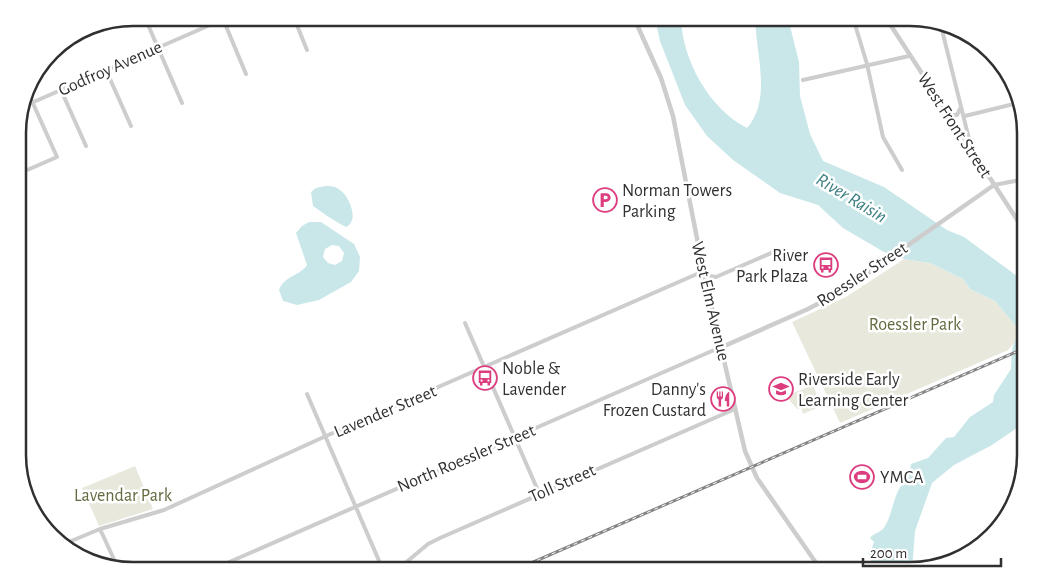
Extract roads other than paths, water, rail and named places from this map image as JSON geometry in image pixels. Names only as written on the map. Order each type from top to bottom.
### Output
[{"type":"street","points":[[149,26],[182,103]]},
{"type":"street","name":"Godfroy Avenue","points":[[32,103],[206,26]]},
{"type":"street","points":[[227,26],[246,74]]},
{"type":"street","points":[[297,26],[307,50]]},
{"type":"street","name":"West Elm Avenue","points":[[638,26],[661,78],[673,116],[704,274],[745,451],[756,478],[815,562]]},
{"type":"street","points":[[855,26],[867,64],[883,137],[902,170]]},
{"type":"street","name":"West Front Street","points":[[891,26],[1017,220]]},
{"type":"street","points":[[942,32],[971,147]]},
{"type":"street","points":[[803,80],[909,56]]},
{"type":"street","points":[[106,70],[131,126]]},
{"type":"street","points":[[61,90],[86,146]]},
{"type":"street","points":[[26,170],[56,157],[32,103]]},
{"type":"street","points":[[964,116],[1013,104]]},
{"type":"street","points":[[949,115],[957,115],[961,107]]},
{"type":"street","points":[[994,186],[1017,181]]},
{"type":"street","name":"Roessler Street","points":[[722,347],[808,309],[844,290],[994,186]]},
{"type":"street","name":"Lavender Street","points":[[70,541],[100,529],[164,510],[326,436],[697,274],[712,277],[723,274],[778,250]]},
{"type":"street","points":[[465,323],[539,493]]},
{"type":"street","name":"North Roessler Street","points":[[229,562],[722,347]]},
{"type":"street","points":[[307,394],[380,562]]},
{"type":"street","name":"Toll Street","points":[[407,562],[428,544],[539,493],[735,409]]},
{"type":"street","points":[[100,529],[114,560]]},
{"type":"water","name":"River Raisin","points":[[657,26],[682,26],[686,50],[700,81],[721,109],[733,120],[747,128],[754,119],[758,108],[761,86],[756,26],[790,26],[799,62],[800,96],[810,134],[823,161],[884,187],[947,230],[964,237],[1017,276],[1017,328],[995,301],[970,289],[963,279],[930,263],[904,259],[884,252],[843,228],[818,205],[780,193],[733,160],[707,136],[685,105],[660,41]]},
{"type":"water","points":[[325,186],[338,189],[347,197],[353,214],[350,224],[346,227],[313,206],[311,192],[316,188]]},
{"type":"water","points":[[309,222],[321,222],[354,244],[360,257],[359,271],[351,282],[319,300],[297,305],[283,301],[279,290],[285,281],[307,265],[296,233]],"holes":[[[332,245],[339,246],[344,253],[342,261],[335,265],[328,263],[323,257],[325,249]]]},
{"type":"water","points":[[1017,335],[1017,428],[992,445],[954,465],[932,483],[915,531],[913,562],[870,562],[872,558],[868,553],[874,542],[870,538],[883,529],[887,523],[896,495],[903,482],[909,477],[911,464],[928,458],[946,438],[954,437],[970,417],[993,402],[994,395],[1011,369],[1012,349]]},
{"type":"railway","points":[[533,562],[1017,351]]},
{"type":"place","name":"Norman Towers Parking","points":[[605,200]]},
{"type":"place","name":"River Park Plaza","points":[[826,265]]},
{"type":"place","name":"Noble & Lavender","points":[[485,378]]},
{"type":"place","name":"Riverside Early Learning Center","points":[[781,389]]},
{"type":"place","name":"Danny's Frozen Custard","points":[[723,399]]},
{"type":"place","name":"YMCA","points":[[862,477]]},
{"type":"park label","name":"Roessler Park","points":[[915,324]]},
{"type":"park label","name":"Lavendar Park","points":[[123,495]]}]
